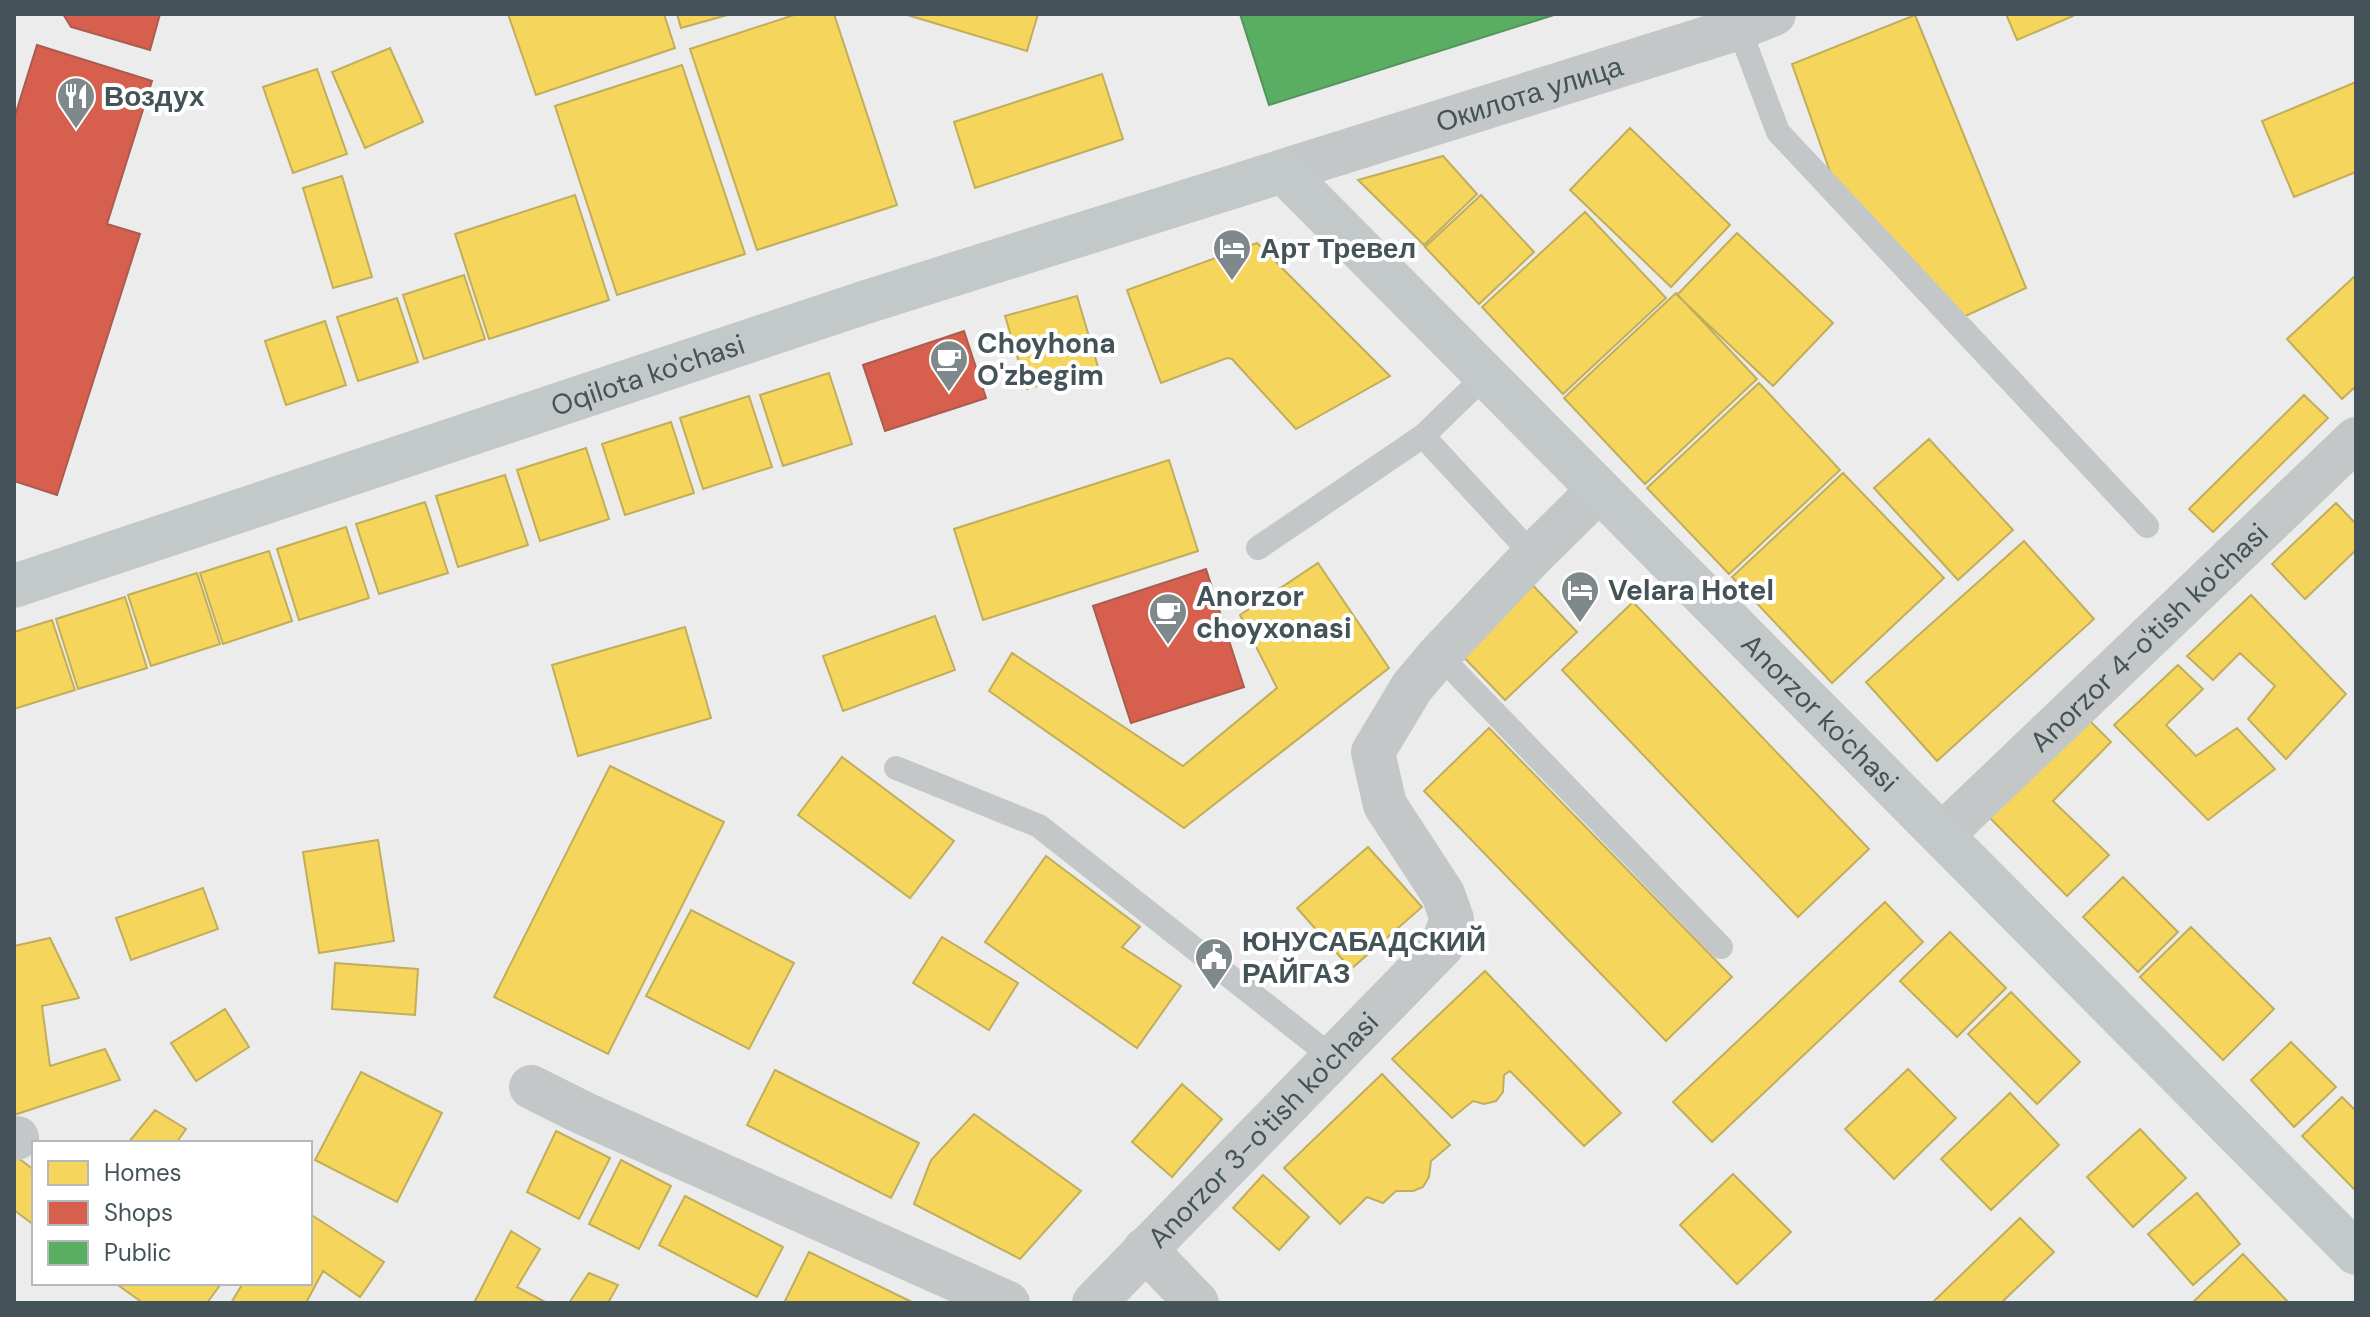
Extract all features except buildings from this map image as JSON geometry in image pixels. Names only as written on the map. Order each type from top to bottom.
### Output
[{"type":"street","name":"Окилота улица","points":[[1283,171],[1756,21]]},
{"type":"street","name":"Anorzor ko'chasi","points":[[1283,171],[2356,1253]]},
{"type":"street","name":"Oqilota ko'chasi","points":[[14,586],[866,302],[1283,171]]},
{"type":"street","name":"Anorzor 4-o'tish ko'chasi","points":[[1942,835],[2356,439]]},
{"type":"street","name":"Anorzor 3-o'tish ko'chasi","points":[[1094,1303],[1442,946],[1452,919],[1443,894],[1385,805],[1373,752],[1412,687],[1439,655],[1598,491]]},
{"type":"street","points":[[531,1087],[1008,1303]]},
{"type":"street","points":[[1145,1249],[1197,1303]]},
{"type":"lane","points":[[1756,21],[1778,132],[2147,526]]},
{"type":"lane","points":[[1258,548],[1423,436],[1485,376]]},
{"type":"lane","points":[[1423,436],[1533,555]]},
{"type":"lane","points":[[1439,655],[1721,947]]},
{"type":"lane","points":[[896,768],[1039,826],[1332,1057]]},
{"type":"place","name":"Воздух","points":[[76,130]]},
{"type":"place","name":"Арт Тревел","points":[[1232,282]]},
{"type":"place","name":"Choyhona O'zbegim","points":[[949,393]]},
{"type":"place","name":"Velara Hotel","points":[[1580,624]]},
{"type":"place","name":"Anorzor choyxonasi","points":[[1168,646]]},
{"type":"place","name":"ЮНУСАБАДСКИЙ РАЙГАЗ","points":[[1214,991]]}]
